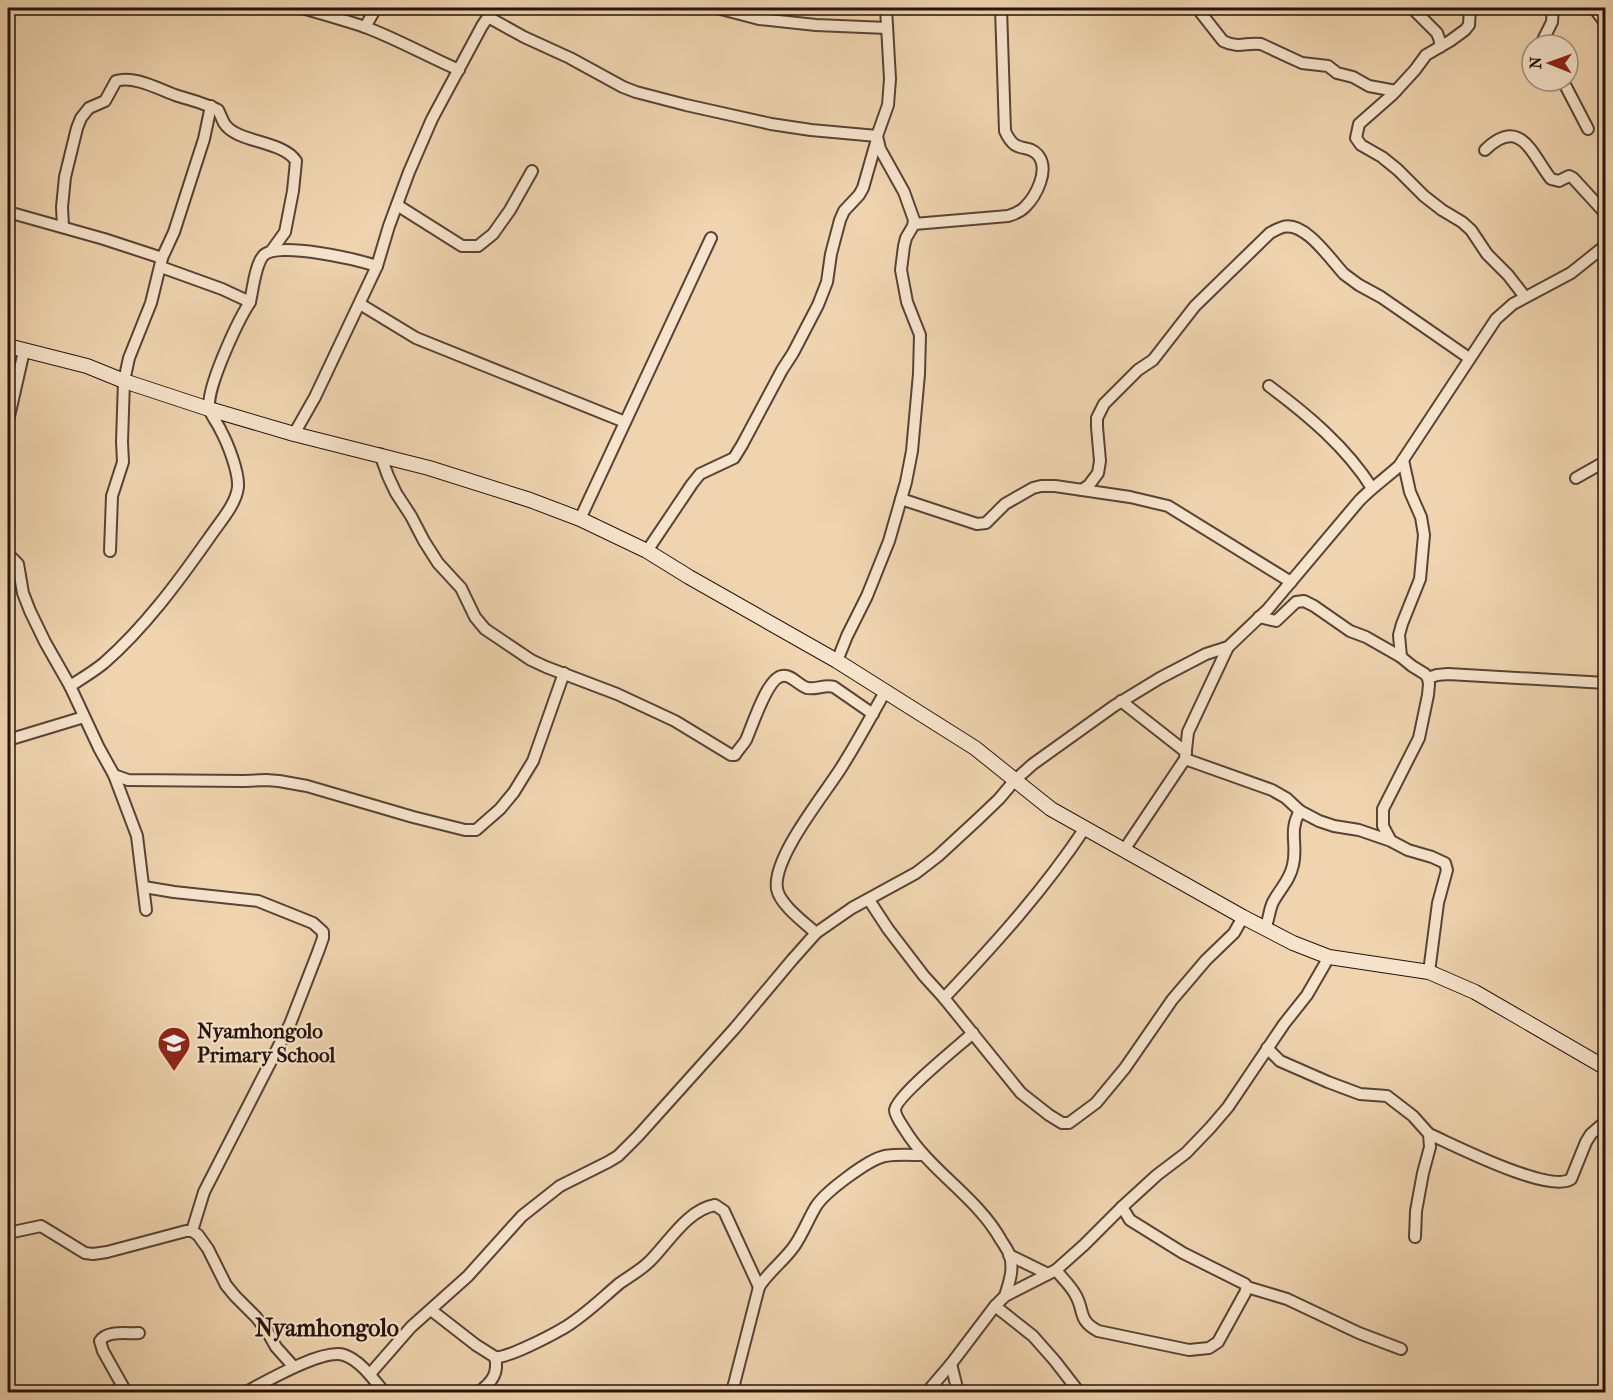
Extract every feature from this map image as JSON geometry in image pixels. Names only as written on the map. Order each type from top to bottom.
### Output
[{"type":"main road","points":[[8,346],[87,366],[124,381],[209,409],[294,434],[429,468],[530,500],[580,519],[647,551],[837,661],[948,730],[996,764],[1051,809],[1243,917],[1293,943],[1329,957],[1429,972],[1476,992],[1605,1068]]},
{"type":"street","points":[[302,8],[365,27],[459,70]]},
{"type":"street","points":[[365,27],[376,8]]},
{"type":"street","points":[[717,8],[759,19],[816,25],[887,28]]},
{"type":"street","points":[[647,551],[700,474],[734,458],[819,304],[827,282],[831,254],[840,220],[844,211],[863,188],[888,105],[890,79],[886,8]]},
{"type":"street","points":[[914,224],[1008,216],[1026,206],[1039,185],[1042,167],[1039,156],[1033,151],[1015,146],[1005,131],[1001,8]]},
{"type":"street","points":[[1197,8],[1223,41],[1229,44],[1239,46],[1254,43],[1302,63],[1328,66],[1337,73],[1353,77],[1369,86],[1396,91]]},
{"type":"street","points":[[1412,8],[1437,33],[1440,47]]},
{"type":"street","points":[[1470,8],[1469,25],[1465,30],[1426,55],[1396,91],[1359,124],[1357,141],[1382,157],[1424,196],[1471,230],[1487,254],[1508,275],[1525,297]]},
{"type":"street","points":[[1546,33],[1552,22],[1553,8]]},
{"type":"street","points":[[1594,8],[1605,24]]},
{"type":"street","points":[[294,434],[315,397],[378,266],[409,172],[432,119],[491,12],[518,34],[636,92],[771,123],[877,138]]},
{"type":"street","points":[[63,227],[65,177],[77,128],[89,108],[105,101],[116,81],[124,80],[154,86],[211,106],[218,110],[225,125],[233,132],[284,151],[292,155],[296,161],[285,232],[259,264],[250,302],[238,322],[217,370],[209,400],[209,409],[222,431],[233,462],[238,481],[236,495],[228,510],[170,592],[126,642],[103,663],[70,686]]},
{"type":"street","points":[[1569,93],[1588,129]]},
{"type":"street","points":[[110,551],[112,496],[123,462],[124,381],[129,358],[151,303],[161,263],[174,232],[204,139],[211,106]]},
{"type":"street","points":[[1485,150],[1499,138],[1508,137],[1524,141],[1551,179],[1559,181],[1569,176],[1573,178],[1605,214]]},
{"type":"street","points":[[837,661],[889,541],[901,499],[912,452],[920,351],[920,335],[907,302],[902,270],[906,238],[914,224],[904,192],[880,149],[877,138]]},
{"type":"street","points":[[397,205],[462,246],[478,246],[493,234],[510,210],[532,171]]},
{"type":"street","points":[[8,212],[63,227],[161,263],[250,302]]},
{"type":"street","points":[[1082,490],[1098,473],[1100,461],[1096,427],[1097,418],[1104,404],[1138,370],[1153,360],[1195,306],[1270,233],[1284,226],[1304,230],[1351,280],[1381,297],[1469,358]]},
{"type":"street","points":[[285,232],[300,251]]},
{"type":"street","points":[[580,519],[711,238]]},
{"type":"street","points":[[1124,850],[1186,755],[1188,732],[1228,647],[1268,609],[1372,488],[1399,466],[1496,319],[1506,309],[1525,297],[1584,264],[1605,245]]},
{"type":"street","points":[[272,250],[287,249],[336,255],[378,266]]},
{"type":"street","points":[[360,304],[416,338],[625,423]]},
{"type":"street","points":[[8,421],[24,351]]},
{"type":"street","points":[[1269,386],[1300,410],[1342,449],[1372,488]]},
{"type":"street","points":[[380,454],[396,493],[438,563],[461,588],[475,617],[485,629],[531,660],[617,694],[675,721],[731,755],[735,755],[745,741],[760,702],[776,678],[781,676],[788,676],[807,688],[834,687],[873,714]]},
{"type":"street","points":[[1401,657],[1399,635],[1420,579],[1424,535],[1421,517],[1410,492],[1403,460]]},
{"type":"street","points":[[1576,478],[1605,461]]},
{"type":"street","points":[[901,499],[977,524],[986,523],[1005,504],[1041,486],[1130,497],[1168,506],[1291,582]]},
{"type":"street","points":[[8,554],[18,564],[23,593],[30,611],[114,775],[137,836],[146,910]]},
{"type":"street","points":[[1259,616],[1276,621],[1296,602],[1304,601],[1350,631],[1366,637],[1401,657],[1428,678],[1430,684],[1419,738],[1383,809],[1383,826],[1391,841]]},
{"type":"street","points":[[370,1374],[395,1344],[468,1276],[522,1216],[560,1186],[608,1162],[631,1143],[735,1028],[816,933],[852,908],[916,873],[938,856],[1033,764],[1121,701],[1206,654],[1228,647]]},
{"type":"street","points":[[114,775],[128,780],[279,781],[307,786],[465,830],[476,830],[507,801],[533,761],[564,674]]},
{"type":"street","points":[[1428,678],[1448,674],[1605,683]]},
{"type":"street","points":[[816,933],[789,909],[780,897],[777,888],[778,877],[786,855],[801,828],[840,770],[885,692]]},
{"type":"street","points":[[1121,701],[1186,755],[1272,789],[1300,811],[1319,821],[1359,830],[1445,863],[1446,870],[1438,903],[1429,972]]},
{"type":"street","points":[[8,740],[84,717]]},
{"type":"street","points":[[1265,928],[1272,903],[1292,870],[1295,855],[1293,831],[1300,811]]},
{"type":"street","points":[[944,998],[998,941],[1063,861],[1084,828]]},
{"type":"street","points":[[144,887],[258,901],[313,923],[323,932],[318,952],[290,1024],[204,1192],[192,1232]]},
{"type":"street","points":[[869,900],[924,976],[1021,1093],[1062,1123],[1069,1123],[1096,1103],[1125,1068],[1172,1000],[1206,960],[1234,933],[1243,917]]},
{"type":"street","points":[[927,1392],[1005,1296],[1052,1272],[1210,1128],[1228,1107],[1267,1048],[1307,995],[1329,957]]},
{"type":"street","points":[[973,1033],[912,1088],[895,1110],[922,1155],[986,1217],[997,1232],[1010,1255],[1010,1276],[1005,1296]]},
{"type":"street","points":[[1267,1048],[1280,1060],[1328,1082],[1360,1094],[1387,1096],[1413,1116],[1429,1134],[1492,1163],[1538,1179],[1562,1182],[1571,1179],[1586,1142],[1605,1120]]},
{"type":"street","points":[[1415,1237],[1416,1211],[1430,1147],[1429,1134]]},
{"type":"street","points":[[732,1392],[759,1287],[794,1246],[815,1207],[825,1195],[874,1159],[886,1156],[922,1155]]},
{"type":"street","points":[[431,1310],[476,1346],[495,1357],[508,1355],[563,1329],[647,1263],[666,1245],[684,1222],[697,1212],[715,1205],[724,1211],[759,1287]]},
{"type":"street","points":[[1122,1206],[1130,1220],[1183,1253],[1247,1287],[1287,1299],[1359,1333],[1401,1349]]},
{"type":"street","points":[[8,1233],[41,1226],[85,1253],[93,1254],[186,1231],[192,1232],[198,1235],[208,1249],[226,1285],[256,1317],[276,1347],[293,1366]]},
{"type":"street","points":[[1010,1255],[1052,1272],[1076,1295],[1084,1320],[1089,1326],[1189,1350],[1209,1348],[1218,1342],[1247,1287]]},
{"type":"street","points":[[995,1306],[1033,1336],[1079,1392]]},
{"type":"street","points":[[126,1392],[103,1351],[100,1341],[108,1334],[139,1333]]},
{"type":"street","points":[[246,1392],[293,1366],[333,1353],[349,1357],[370,1374],[384,1392]]},
{"type":"street","points":[[480,1392],[494,1377],[497,1370],[495,1357]]},
{"type":"street","points":[[951,1364],[958,1392]]},
{"type":"place","name":"Nyamhongolo Primary School","points":[[174,1072]]},
{"type":"district","name":"Nyamhongolo","points":[[327,1328]]}]
